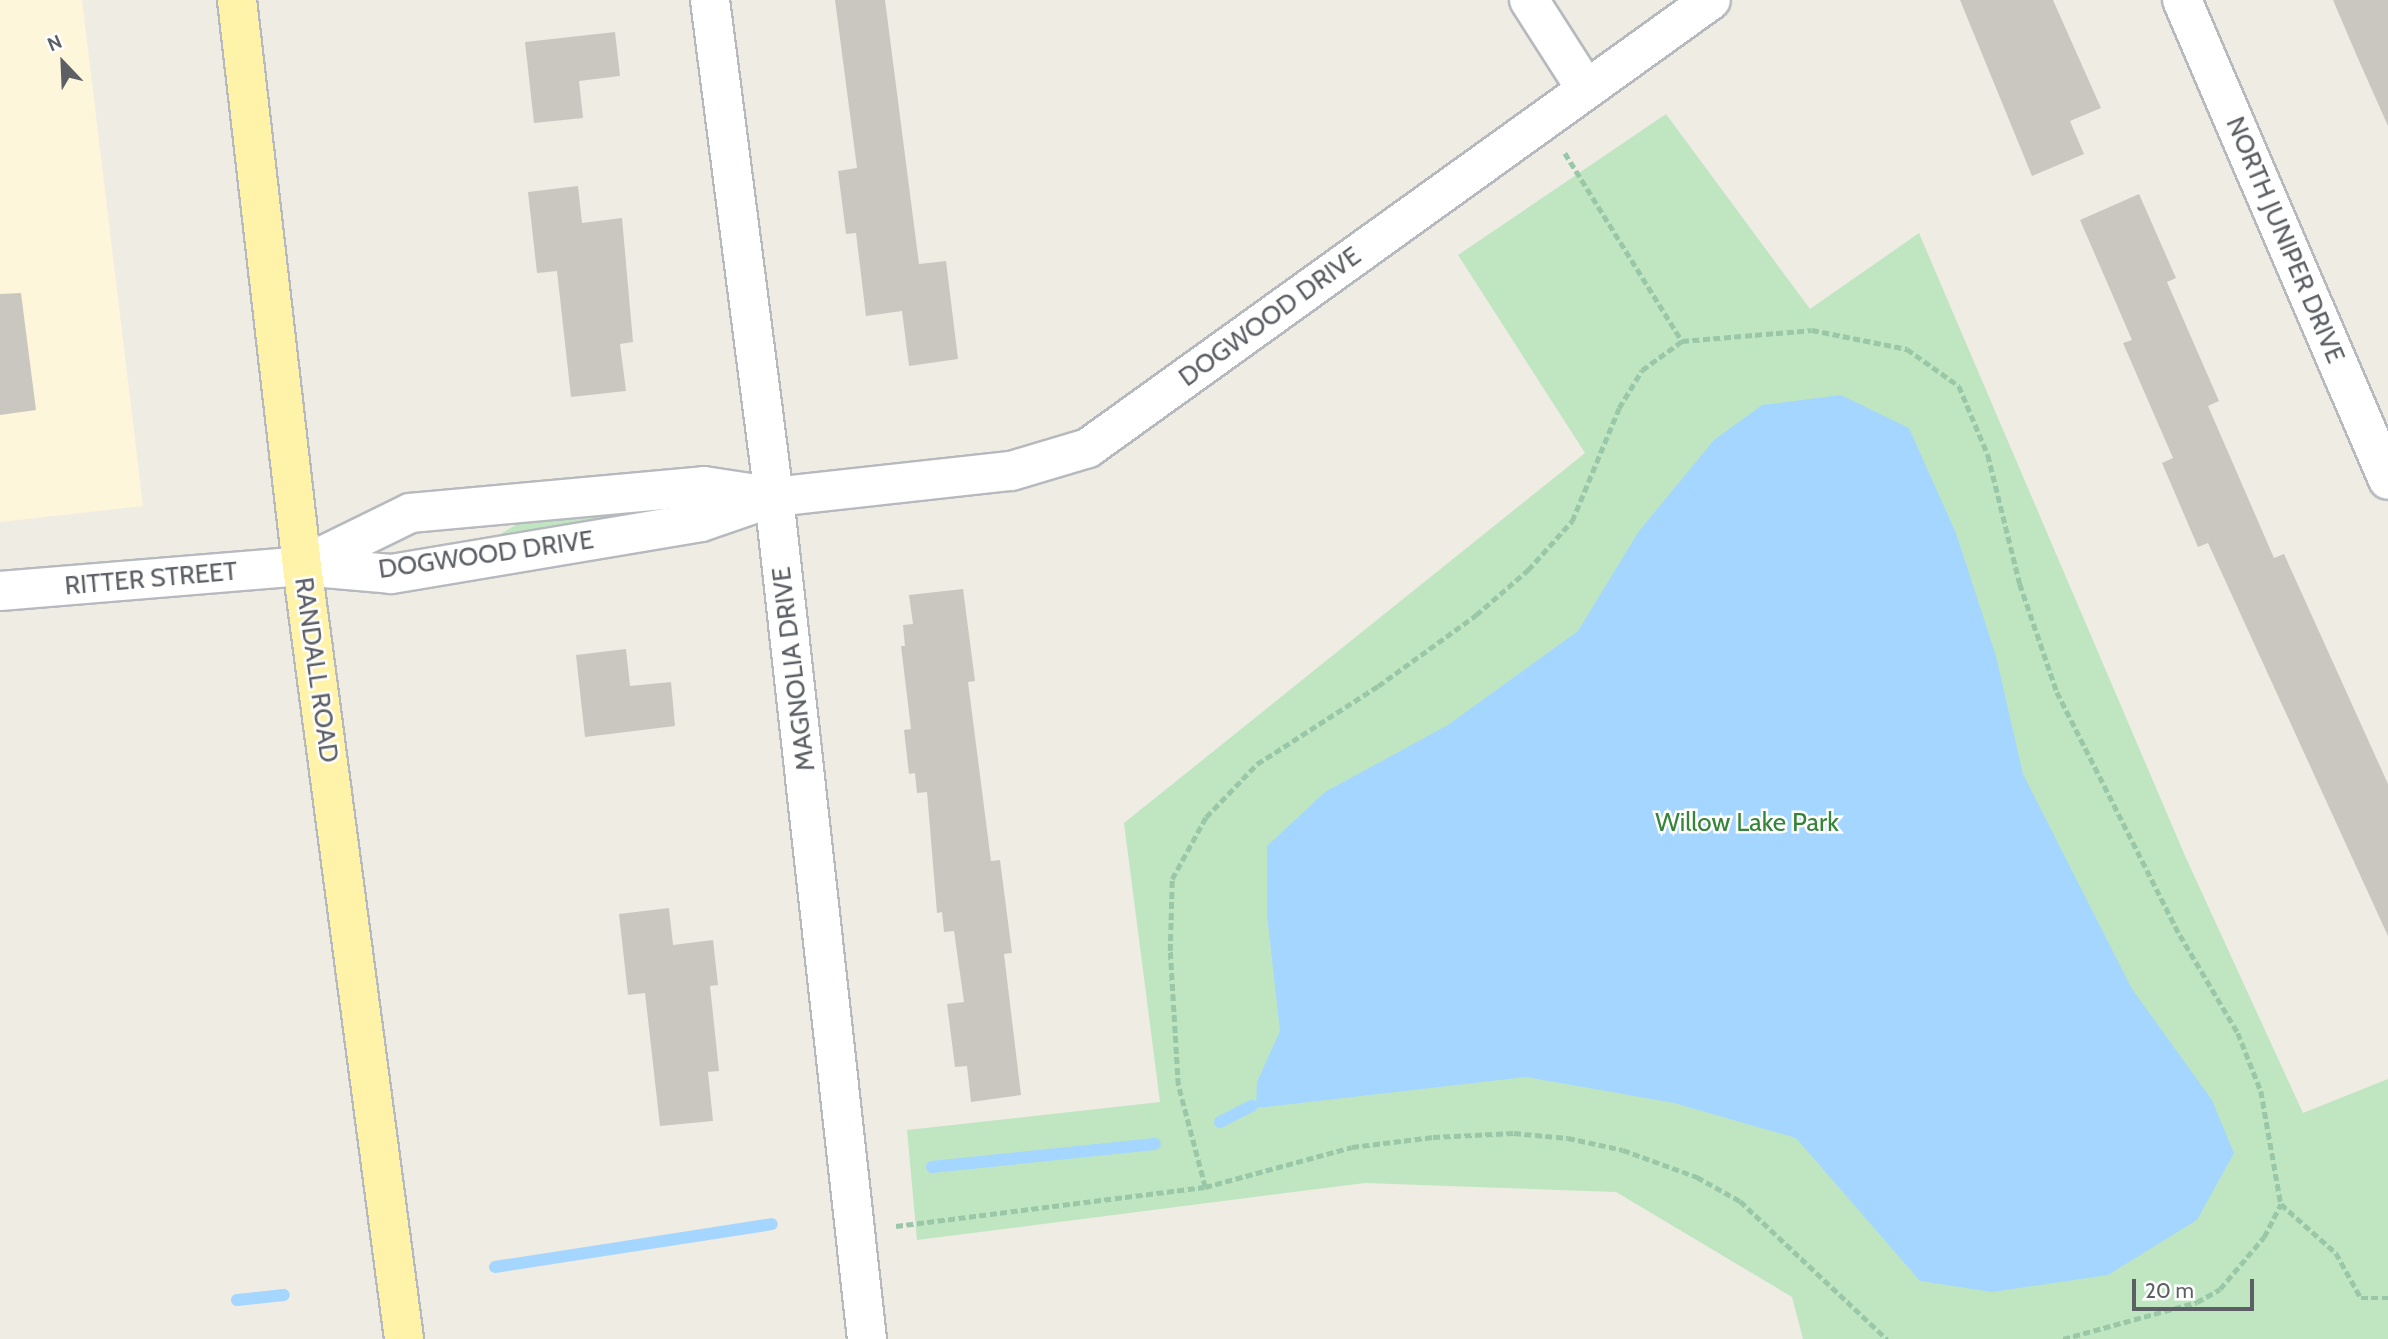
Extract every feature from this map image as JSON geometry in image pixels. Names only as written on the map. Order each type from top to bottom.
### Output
[{"type":"main road","name":"RANDALL ROAD","points":[[237,0],[302,566],[404,1339]]},
{"type":"street","name":"MAGNOLIA DRIVE","points":[[710,0],[774,497],[867,1339]]},
{"type":"street","points":[[1530,0],[1586,89]]},
{"type":"street","name":"DOGWOOD DRIVE","points":[[302,566],[391,574],[701,522],[774,497],[1011,471],[1087,448],[1711,0]]},
{"type":"street","name":"NORTH JUNIPER DRIVE","points":[[2182,0],[2388,480]]},
{"type":"street","name":"DOGWOOD DRIVE","points":[[302,566],[410,513],[704,486],[774,497]]},
{"type":"street","name":"RITTER STREET","points":[[0,591],[302,566]]},
{"type":"path","points":[[1557,140],[1682,341]]},
{"type":"path","points":[[1205,1187],[1180,1093],[1170,951],[1172,879],[1206,817],[1257,764],[1399,670],[1528,570],[1572,521],[1619,408],[1642,370],[1682,341],[1812,330],[1908,349],[1959,386],[1988,455],[2020,584],[2057,692],[2186,947],[2238,1033],[2261,1091],[2281,1204],[2264,1237],[2220,1289],[2197,1302],[2063,1339]]},
{"type":"path","points":[[857,1231],[1205,1187],[1366,1145],[1514,1133],[1568,1138],[1685,1172],[1740,1201],[1888,1339]]},
{"type":"path","points":[[2281,1204],[2336,1253],[2361,1298],[2388,1298]]},
{"type":"shaded area","points":[[0,0],[82,0],[143,506],[0,522]]},
{"type":"green space","name":"Willow Lake Park","points":[[1666,114],[1810,309],[1919,233],[2186,858],[2303,1113],[2388,1079],[2388,1339],[1803,1339],[1792,1297],[1616,1192],[1365,1183],[917,1240],[907,1130],[1160,1102],[1124,823],[1585,453],[1458,255]]},
{"type":"green space","points":[[688,501],[627,524],[494,538],[547,506]]},
{"type":"water","points":[[1841,395],[1909,428],[1956,533],[1996,656],[2023,774],[2132,989],[2212,1100],[2234,1153],[2197,1220],[2108,1275],[1992,1292],[1920,1281],[1796,1138],[1674,1103],[1526,1077],[1256,1108],[1257,1082],[1280,1031],[1267,915],[1267,846],[1325,792],[1448,725],[1578,631],[1639,531],[1714,440],[1762,405]]},
{"type":"building","points":[[835,0],[885,0],[919,264],[946,261],[958,359],[909,366],[902,311],[866,316],[856,233],[846,234],[838,171],[857,168]]},
{"type":"building","points":[[1960,0],[2053,0],[2101,108],[2070,121],[2084,154],[2032,176]]},
{"type":"building","points":[[2333,0],[2388,0],[2388,126],[2356,54]]},
{"type":"building","points":[[615,32],[620,76],[579,81],[583,118],[534,123],[525,42]]},
{"type":"building","points":[[578,186],[582,223],[622,218],[633,342],[620,344],[626,391],[571,397],[557,271],[537,273],[528,192]]},
{"type":"building","points":[[2139,194],[2176,278],[2167,282],[2219,401],[2208,406],[2274,558],[2284,554],[2388,784],[2388,936],[2208,543],[2198,547],[2162,463],[2173,458],[2123,343],[2132,340],[2080,220]]},
{"type":"building","points":[[21,293],[36,410],[0,415],[0,294]]},
{"type":"building","points":[[963,589],[975,681],[968,682],[991,861],[1000,860],[1012,953],[1004,954],[1021,1095],[971,1102],[967,1066],[955,1067],[947,1004],[964,1002],[954,931],[944,932],[942,912],[937,913],[927,792],[917,793],[915,773],[909,774],[904,730],[911,729],[901,646],[905,646],[903,625],[913,624],[909,595]]},
{"type":"building","points":[[626,649],[630,686],[671,682],[675,726],[585,737],[576,655]]},
{"type":"building","points":[[669,908],[673,945],[713,940],[718,985],[710,986],[719,1071],[708,1072],[713,1121],[660,1126],[645,993],[628,995],[619,914]]},
{"type":"waterway","points":[[1220,1122],[1252,1106]]},
{"type":"waterway","points":[[932,1167],[1155,1144]]},
{"type":"waterway","points":[[495,1267],[772,1224]]},
{"type":"waterway","points":[[237,1300],[284,1295]]}]
